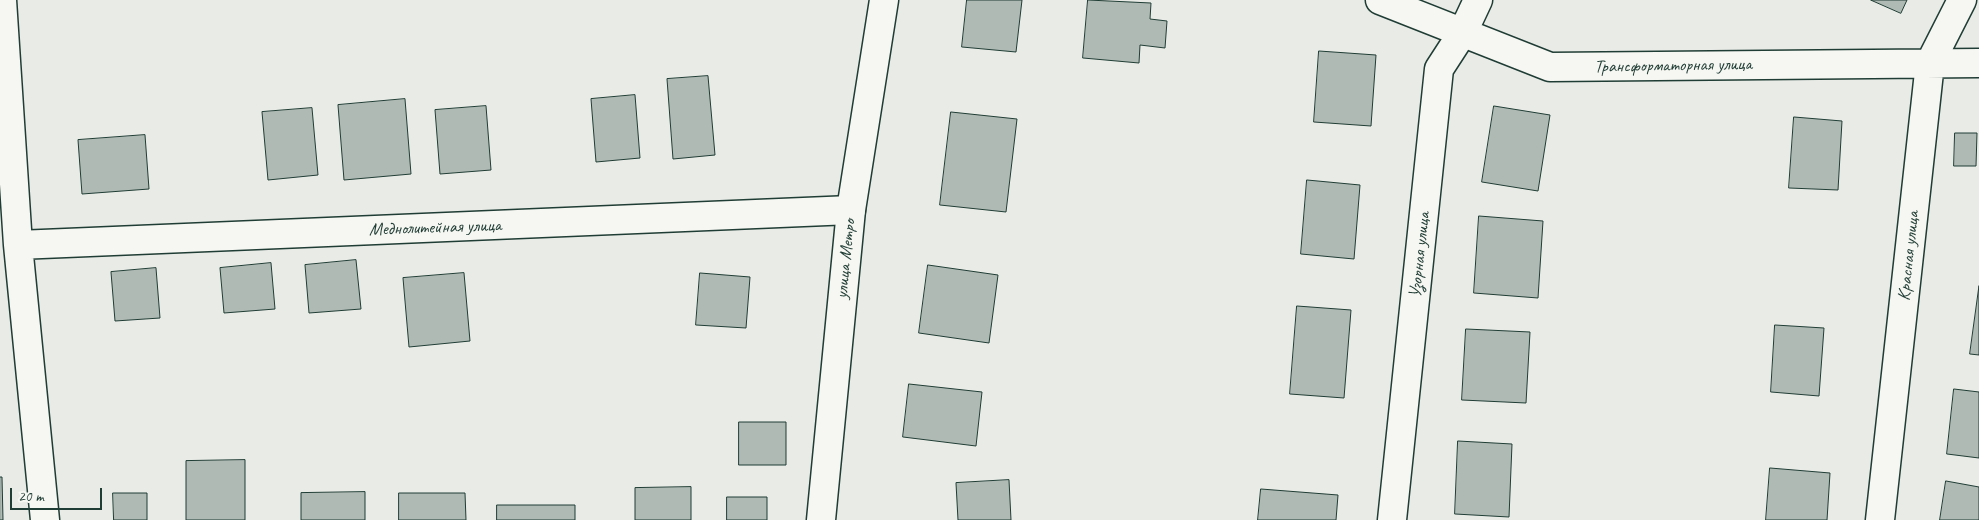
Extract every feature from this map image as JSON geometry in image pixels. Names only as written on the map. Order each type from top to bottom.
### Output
[{"type":"street","points":[[2,0],[18,245],[45,520]]},
{"type":"street","name":"улица Метро","points":[[820,520],[851,210],[884,0]]},
{"type":"street","name":"Трансформаторная улица","points":[[1380,0],[1550,68],[1979,63]]},
{"type":"street","name":"Узорная улица","points":[[1392,520],[1439,69],[1463,32],[1478,0]]},
{"type":"street","name":"Красная улица","points":[[1880,520],[1930,63],[1962,0]]},
{"type":"street","name":"Меднолитейная улица","points":[[18,245],[851,210]]},
{"type":"building","points":[[967,0],[1022,0],[1016,52],[962,47]]},
{"type":"building","points":[[1088,0],[1151,3],[1150,19],[1167,21],[1165,48],[1140,45],[1139,63],[1083,58]]},
{"type":"building","points":[[1871,0],[1907,0],[1901,13]]},
{"type":"building","points":[[1319,51],[1376,55],[1371,126],[1314,122]]},
{"type":"building","points":[[708,76],[715,155],[673,159],[667,79]]},
{"type":"building","points":[[635,95],[640,158],[596,162],[591,99]]},
{"type":"building","points":[[405,99],[411,174],[344,180],[338,105]]},
{"type":"building","points":[[486,106],[491,170],[440,174],[435,110]]},
{"type":"building","points":[[1494,106],[1550,115],[1538,191],[1482,182]]},
{"type":"building","points":[[312,108],[318,175],[268,180],[262,112]]},
{"type":"building","points":[[951,112],[1017,119],[1006,212],[940,205]]},
{"type":"building","points":[[1794,117],[1842,121],[1838,190],[1789,188]]},
{"type":"building","points":[[1955,133],[1977,133],[1976,166],[1954,166]]},
{"type":"building","points":[[145,135],[149,189],[82,194],[78,140]]},
{"type":"building","points":[[1307,180],[1360,185],[1354,259],[1301,254]]},
{"type":"building","points":[[1479,216],[1543,221],[1538,298],[1474,293]]},
{"type":"building","points":[[356,260],[361,309],[309,313],[305,265]]},
{"type":"building","points":[[271,263],[275,309],[224,313],[220,268]]},
{"type":"building","points":[[928,265],[998,275],[989,343],[919,333]]},
{"type":"building","points":[[156,268],[160,318],[115,321],[111,272]]},
{"type":"building","points":[[464,273],[470,341],[409,347],[403,278]]},
{"type":"building","points":[[700,273],[750,277],[746,328],[696,325]]},
{"type":"building","points":[[1979,286],[1979,355],[1970,354]]},
{"type":"building","points":[[1297,306],[1351,310],[1344,398],[1290,394]]},
{"type":"building","points":[[1775,325],[1824,328],[1819,396],[1771,392]]},
{"type":"building","points":[[1466,329],[1530,332],[1526,403],[1462,400]]},
{"type":"building","points":[[909,384],[982,392],[976,446],[903,437]]},
{"type":"building","points":[[1954,389],[1979,392],[1979,458],[1947,454]]},
{"type":"building","points":[[739,422],[786,422],[786,465],[739,465]]},
{"type":"building","points":[[1458,441],[1512,444],[1509,517],[1455,514]]},
{"type":"building","points":[[245,460],[245,520],[186,520],[186,461]]},
{"type":"building","points":[[1770,468],[1830,473],[1827,520],[1766,520]]},
{"type":"building","points":[[0,477],[2,477],[3,520],[0,520]]},
{"type":"building","points":[[1009,480],[1011,520],[958,520],[956,483]]},
{"type":"building","points":[[1946,481],[1979,487],[1979,520],[1940,520]]},
{"type":"building","points":[[691,487],[691,520],[635,520],[635,488]]},
{"type":"building","points":[[1261,489],[1338,495],[1336,520],[1258,520]]},
{"type":"building","points":[[365,492],[365,520],[301,520],[301,493]]},
{"type":"building","points":[[113,493],[147,493],[147,520],[114,520]]},
{"type":"building","points":[[399,493],[465,493],[466,520],[399,520]]},
{"type":"building","points":[[727,497],[767,497],[767,520],[727,520]]},
{"type":"building","points":[[497,505],[575,505],[575,520],[497,520]]}]
